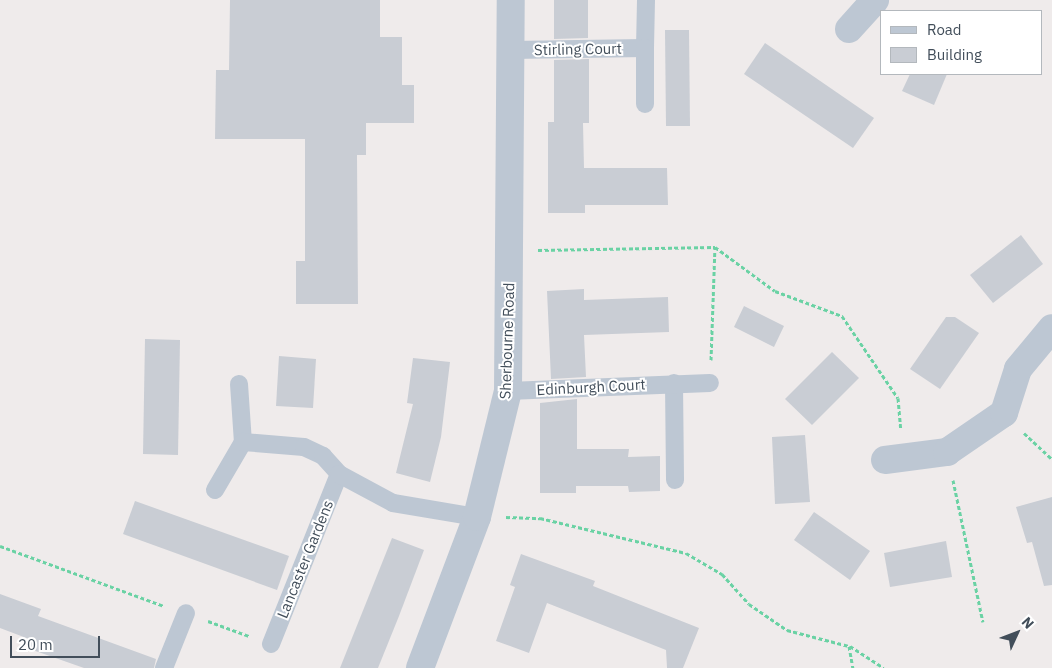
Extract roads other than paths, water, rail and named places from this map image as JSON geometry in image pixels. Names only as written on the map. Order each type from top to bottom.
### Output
[{"type":"street","name":"Sherbourne Road","points":[[420,668],[477,517],[508,391],[511,0]]},
{"type":"street","points":[[849,29],[874,0]]},
{"type":"street","points":[[894,459],[947,452],[1004,413],[1018,369],[1052,328]]},
{"type":"lane","points":[[645,104],[646,0]]},
{"type":"lane","name":"Stirling Court","points":[[511,50],[645,48]]},
{"type":"lane","points":[[674,383],[676,480]]},
{"type":"lane","name":"Edinburgh Court","points":[[508,391],[710,383]]},
{"type":"lane","points":[[214,490],[243,442],[239,384]]},
{"type":"lane","points":[[243,442],[304,446],[324,456],[339,474],[392,503],[477,517]]},
{"type":"lane","name":"Lancaster Gardens","points":[[272,644],[339,474]]},
{"type":"lane","points":[[164,668],[186,614]]}]
